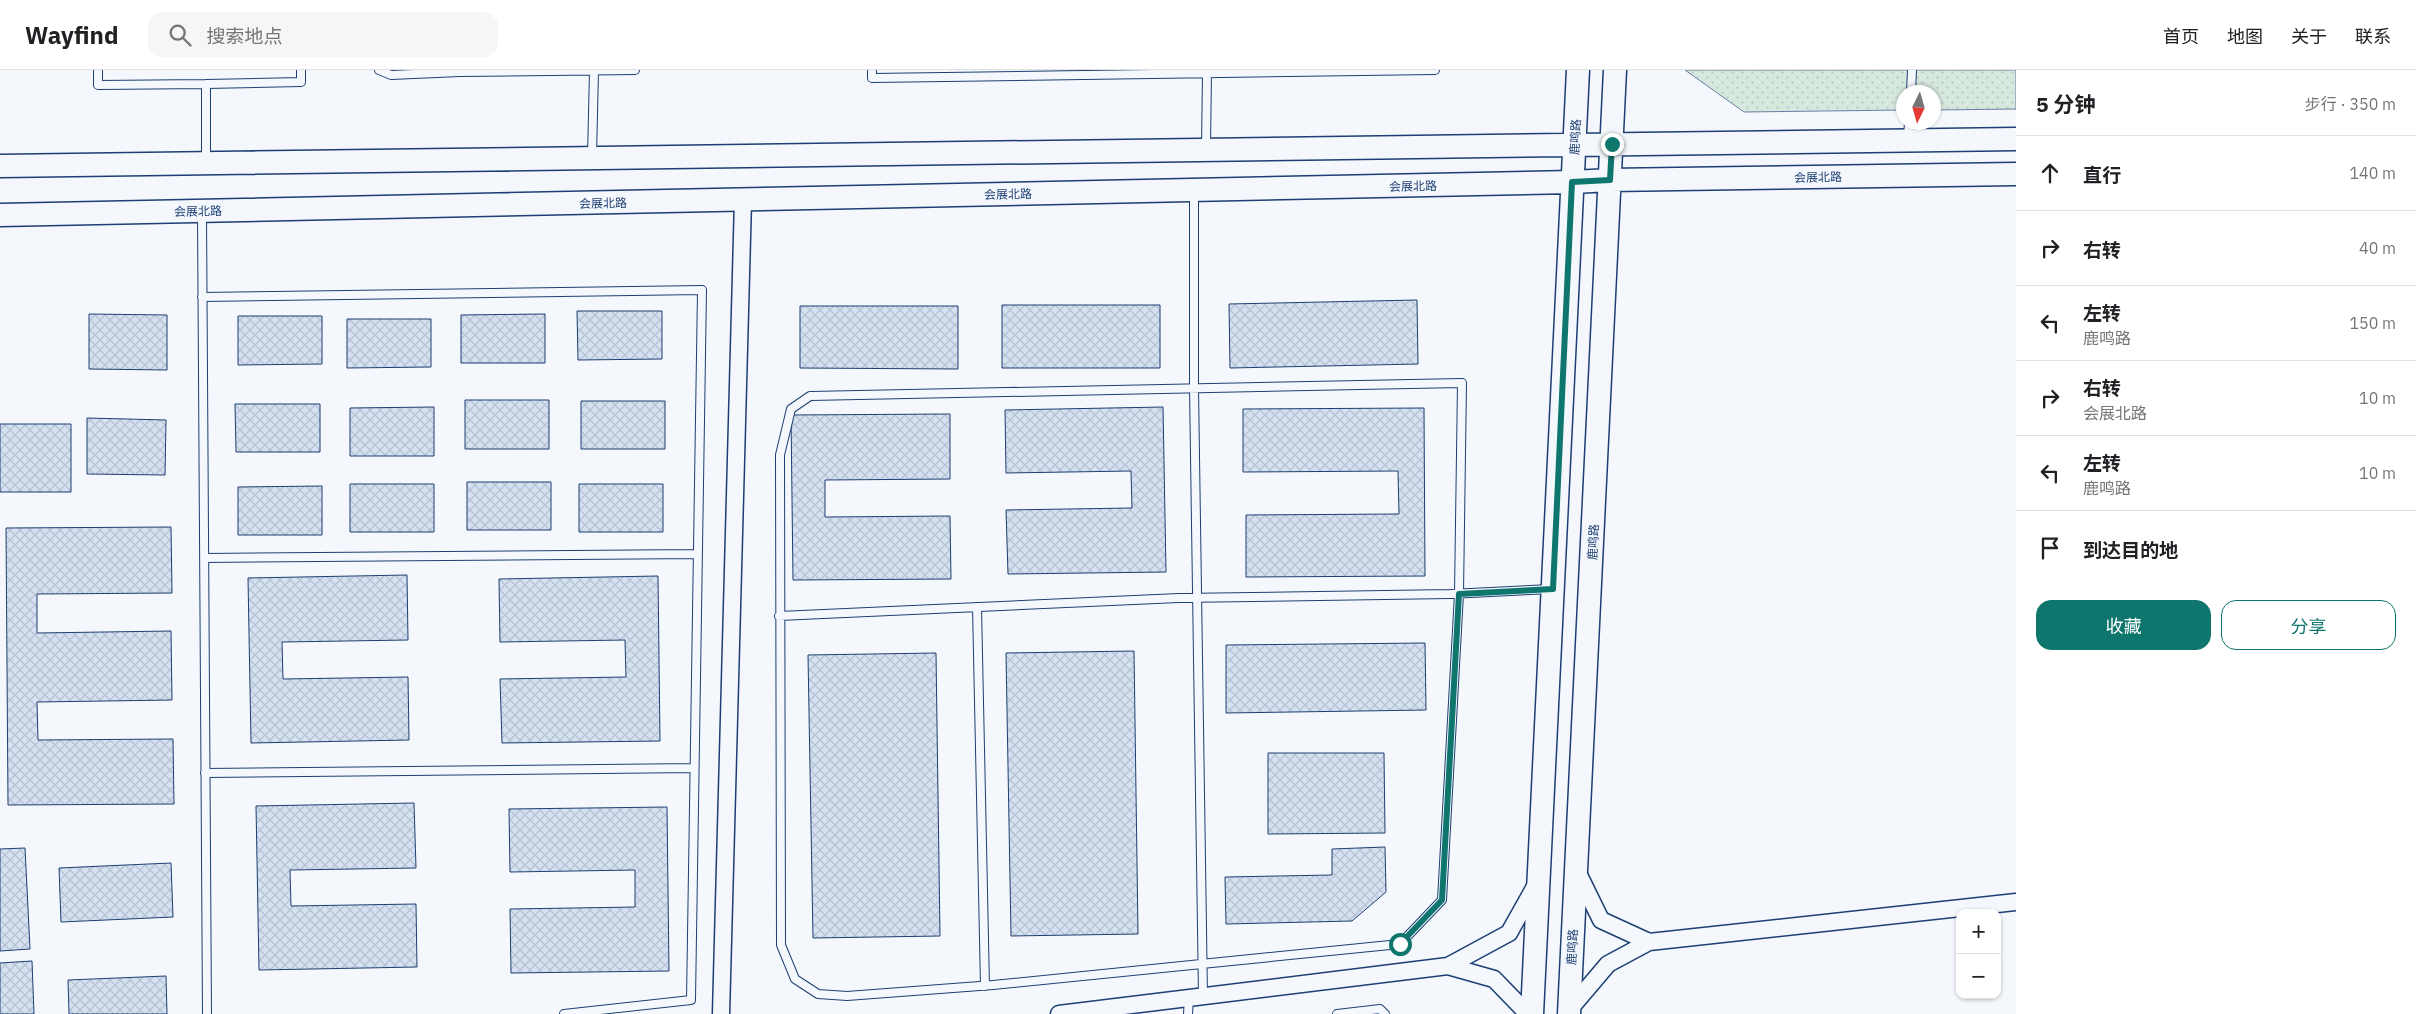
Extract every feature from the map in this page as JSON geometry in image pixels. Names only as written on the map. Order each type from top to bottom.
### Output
[{"type":"main road","name":"鹿鸣路","points":[[1532,1014],[1578,70]]},
{"type":"main road","name":"鹿鸣路","points":[[1569,1012],[1615,70]]},
{"type":"main road","points":[[0,166],[1575,143],[1612,144],[1909,131],[2016,139]]},
{"type":"main road","name":"会展北路","points":[[0,215],[1610,180],[2016,174]]},
{"type":"street","points":[[721,1014],[743,200]]},
{"type":"street","points":[[1576,869],[1600,920],[1649,942]]},
{"type":"street","points":[[1059,1014],[1193,1003],[1448,966],[1509,933],[1538,882]]},
{"type":"street","points":[[1569,1012],[1608,964],[1649,942],[2016,902]]},
{"type":"street","points":[[1448,966],[1494,979],[1528,1014]]},
{"type":"lane","points":[[98,70],[98,86],[301,82],[301,70]]},
{"type":"lane","points":[[380,70],[391,75],[460,71],[635,70]]},
{"type":"lane","points":[[872,70],[872,78],[1435,70]]},
{"type":"lane","points":[[1911,85],[1912,70]]},
{"type":"lane","points":[[592,158],[594,71]]},
{"type":"lane","points":[[1206,149],[1207,72]]},
{"type":"lane","points":[[206,84],[206,163]]},
{"type":"lane","points":[[1193,1003],[1203,964],[1194,388],[1194,190]]},
{"type":"lane","points":[[202,211],[207,1014]]},
{"type":"lane","points":[[202,297],[702,290],[691,1000],[564,1014]]},
{"type":"lane","points":[[1462,383],[1459,594],[1442,900],[1400,944],[985,986],[846,996],[818,994],[795,979],[781,945],[780,455],[791,409],[810,396],[1462,383]]},
{"type":"lane","points":[[204,558],[698,554]]},
{"type":"lane","points":[[779,616],[1197,598],[1459,594],[1553,589]]},
{"type":"lane","points":[[977,607],[985,986]]},
{"type":"lane","points":[[205,772],[694,768]]},
{"type":"lane","points":[[1337,1014],[1380,1009],[1385,1014]]},
{"type":"shaded area","points":[[1685,70],[2016,70],[2016,109],[1941,110],[1941,85],[1896,85],[1896,110],[1744,112]]},
{"type":"building","points":[[1417,300],[1418,364],[1230,368],[1229,304]]},
{"type":"building","points":[[1002,305],[1160,305],[1160,368],[1002,368]]},
{"type":"building","points":[[800,306],[958,306],[958,369],[800,368]]},
{"type":"building","points":[[577,311],[662,311],[662,359],[578,360]]},
{"type":"building","points":[[89,314],[167,315],[167,370],[89,369]]},
{"type":"building","points":[[545,314],[545,363],[461,363],[461,315]]},
{"type":"building","points":[[238,316],[322,316],[322,364],[238,365]]},
{"type":"building","points":[[347,319],[431,319],[431,367],[347,368]]},
{"type":"building","points":[[465,400],[549,400],[549,449],[465,449]]},
{"type":"building","points":[[581,401],[665,401],[665,449],[581,449]]},
{"type":"building","points":[[235,404],[320,404],[320,452],[236,452]]},
{"type":"building","points":[[434,407],[434,456],[350,456],[350,408]]},
{"type":"building","points":[[1163,407],[1166,572],[1008,574],[1006,510],[1132,508],[1131,471],[1006,473],[1005,410]]},
{"type":"building","points":[[1424,408],[1425,576],[1246,577],[1246,515],[1399,514],[1398,471],[1243,472],[1243,409]]},
{"type":"building","points":[[950,414],[950,479],[825,480],[825,517],[950,516],[951,579],[793,580],[791,415]]},
{"type":"building","points":[[87,418],[166,420],[165,475],[87,474]]},
{"type":"building","points":[[0,424],[71,424],[71,492],[0,492]]},
{"type":"building","points":[[467,482],[551,482],[551,530],[467,530]]},
{"type":"building","points":[[350,484],[434,484],[434,532],[350,532]]},
{"type":"building","points":[[579,484],[663,484],[663,532],[579,532]]},
{"type":"building","points":[[322,486],[322,535],[238,535],[238,487]]},
{"type":"building","points":[[171,527],[172,593],[37,594],[37,633],[171,631],[172,700],[37,702],[38,740],[173,739],[174,804],[8,805],[6,528]]},
{"type":"building","points":[[407,575],[408,640],[282,642],[283,679],[408,677],[409,740],[251,743],[248,578]]},
{"type":"building","points":[[658,576],[660,741],[502,743],[500,679],[626,677],[625,640],[500,642],[499,579]]},
{"type":"building","points":[[1425,643],[1426,710],[1226,713],[1226,645]]},
{"type":"building","points":[[1134,651],[1138,934],[1011,936],[1006,653]]},
{"type":"building","points":[[936,653],[940,936],[813,938],[808,655]]},
{"type":"building","points":[[1268,753],[1384,753],[1385,833],[1268,834]]},
{"type":"building","points":[[414,803],[416,868],[290,870],[291,906],[416,904],[417,967],[259,970],[256,806]]},
{"type":"building","points":[[667,807],[669,971],[511,973],[510,909],[635,907],[635,870],[510,872],[509,809]]},
{"type":"building","points":[[1385,847],[1386,892],[1352,921],[1226,924],[1225,877],[1332,875],[1332,849]]},
{"type":"building","points":[[25,848],[30,949],[0,951],[0,849]]},
{"type":"building","points":[[171,863],[173,917],[61,922],[59,868]]},
{"type":"building","points":[[32,961],[34,1014],[0,1014],[0,963]]},
{"type":"building","points":[[166,976],[167,1014],[69,1014],[68,980]]},
{"type":"route","points":[[1400,944],[1442,900],[1459,594],[1553,589],[1572,182],[1610,180],[1612,144]]}]
